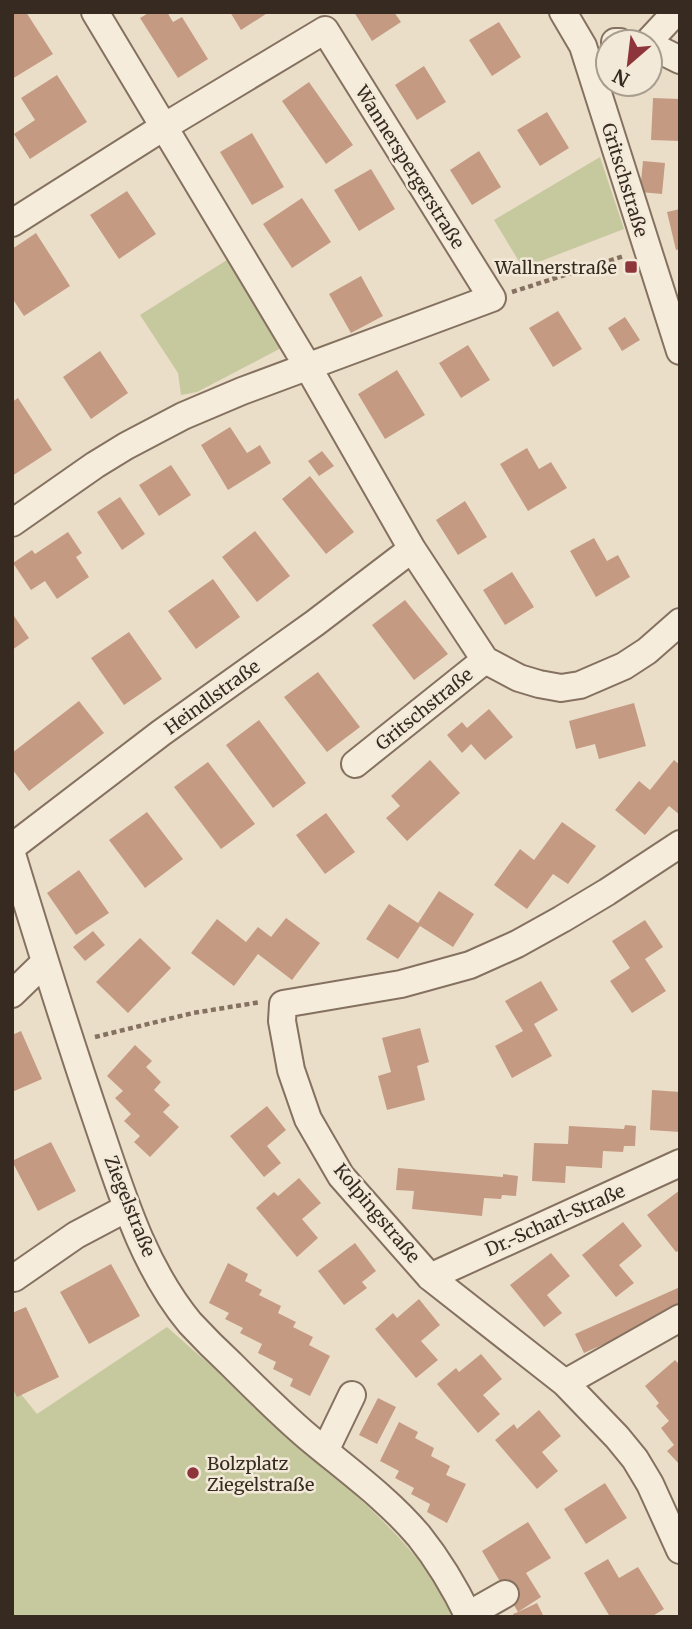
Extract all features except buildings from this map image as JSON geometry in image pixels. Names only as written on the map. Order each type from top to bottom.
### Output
[{"type":"street","points":[[95,12],[162,128],[308,367],[412,549],[485,660]]},
{"type":"street","name":"Gritschstraße","points":[[563,12],[594,42]]},
{"type":"street","points":[[662,28],[676,12]]},
{"type":"street","name":"Wannerspergerstraße","points":[[162,128],[326,30],[492,298]]},
{"type":"street","points":[[664,51],[680,60]]},
{"type":"street","name":"Gritschstraße","points":[[610,98],[647,248],[677,336]]},
{"type":"street","points":[[12,223],[162,128]]},
{"type":"street","points":[[12,523],[95,465],[183,415],[492,298]]},
{"type":"street","name":"Heindlstraße","points":[[12,847],[161,733],[412,549]]},
{"type":"street","name":"Gritschstraße","points":[[355,764],[485,660],[519,678],[539,684],[561,688],[580,685],[624,666],[647,651],[680,622]]},
{"type":"street","points":[[283,1003],[401,984],[470,965],[517,944],[573,912],[680,844]]},
{"type":"street","name":"Ziegelstraße","points":[[12,853],[71,1043],[127,1208],[140,1239],[172,1298],[191,1323],[263,1396],[368,1487],[418,1535],[455,1588],[469,1616]]},
{"type":"street","points":[[12,995],[45,962]]},
{"type":"street","name":"Kolpingstraße","points":[[283,1003],[282,1021],[291,1070],[308,1119],[341,1176],[430,1277],[565,1383],[597,1415],[635,1459],[656,1496],[680,1550]]},
{"type":"street","name":"Dr.-Scharl-Straße","points":[[430,1277],[680,1163]]},
{"type":"street","points":[[14,1278],[76,1235],[127,1208]]},
{"type":"street","points":[[565,1383],[680,1318]]},
{"type":"street","points":[[326,1451],[352,1395]]},
{"type":"street","points":[[469,1616],[505,1594]]},
{"type":"path","points":[[492,298],[647,248]]},
{"type":"path","points":[[71,1043],[193,1013],[264,1002],[283,1003]]},
{"type":"green space","points":[[600,157],[624,229],[523,268],[494,220]]},
{"type":"green space","points":[[230,258],[283,347],[197,392],[181,395],[178,373],[140,315]]},
{"type":"green space","points":[[167,1327],[389,1527],[426,1570],[454,1617],[12,1617],[12,1383],[37,1414]]},
{"type":"place","name":"Wallnerstraße","points":[[631,267]]},
{"type":"place","name":"Bolzplatz Ziegelstraße","points":[[193,1473]]}]
